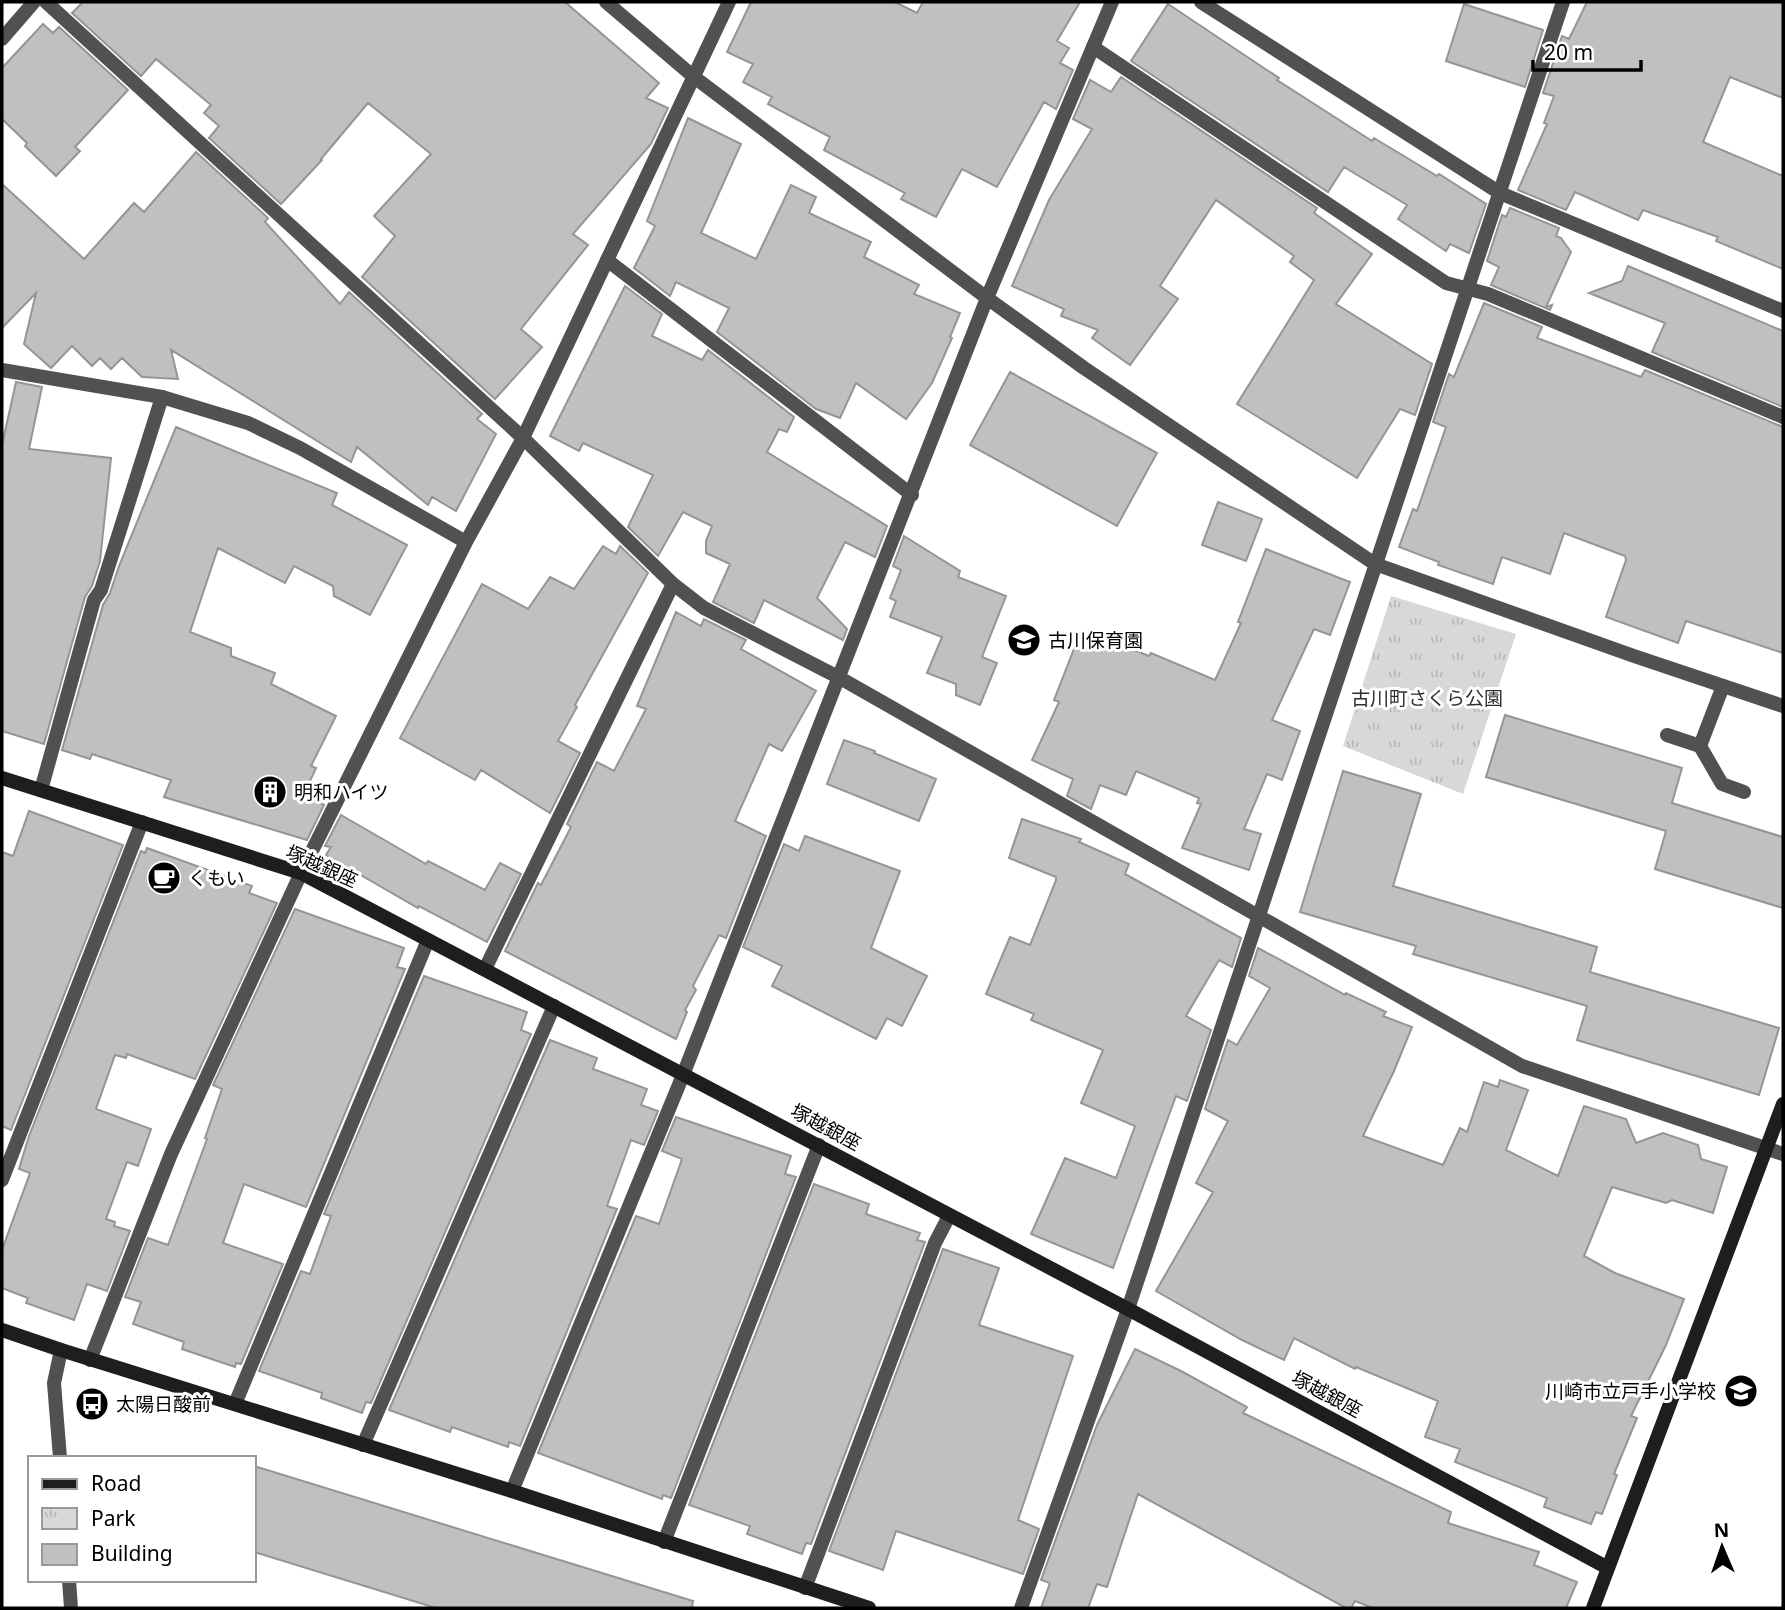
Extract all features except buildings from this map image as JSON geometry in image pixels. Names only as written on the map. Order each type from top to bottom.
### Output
[{"type":"street","points":[[2,38],[34,2]]},
{"type":"street","points":[[46,2],[523,438],[673,584],[704,608],[840,678],[1522,1066],[1783,1154]]},
{"type":"street","points":[[606,2],[694,77],[988,298],[1095,376],[1375,564],[1783,706]]},
{"type":"street","points":[[90,1360],[171,1154],[301,873],[466,542],[523,438],[729,2]]},
{"type":"street","points":[[512,1491],[683,1074],[988,298],[1112,2]]},
{"type":"street","points":[[1201,2],[1500,193],[1783,311]]},
{"type":"street","points":[[1021,1608],[1128,1309],[1260,918],[1563,2]]},
{"type":"street","points":[[1093,47],[1446,283],[1488,294],[1783,417]]},
{"type":"street","points":[[607,260],[912,495]]},
{"type":"street","points":[[2,370],[162,397],[248,423],[300,448],[466,542]]},
{"type":"street","points":[[41,790],[94,600],[101,590],[162,397]]},
{"type":"street","points":[[485,969],[673,584]]},
{"type":"street","points":[[1700,746],[1723,686]]},
{"type":"street","points":[[1667,735],[1700,746],[1722,784],[1744,792]]},
{"type":"street","name":"塚越銀座","points":[[2,778],[301,873],[1128,1309],[1608,1568]]},
{"type":"street","points":[[2,1180],[142,822]]},
{"type":"street","points":[[235,1404],[428,940]]},
{"type":"street","points":[[363,1445],[554,1006]]},
{"type":"street","points":[[1592,1608],[1783,1104]]},
{"type":"street","points":[[664,1542],[819,1145]]},
{"type":"street","points":[[804,1588],[935,1243],[949,1216]]},
{"type":"street","points":[[2,1330],[90,1360],[512,1491],[869,1608]]},
{"type":"street","points":[[60,1456],[54,1383],[61,1350]]},
{"type":"street","points":[[69,1582],[71,1608]]},
{"type":"green space","name":"古川町さくら公園","points":[[1391,596],[1516,634],[1463,794],[1343,746]]},
{"type":"place","name":"古川保育園","points":[[1024,640]]},
{"type":"place","name":"明和ハイツ","points":[[270,792]]},
{"type":"place","name":"くもい","points":[[164,878]]},
{"type":"place","name":"川崎市立戸手小学校","points":[[1741,1391]]},
{"type":"place","name":"太陽日酸前","points":[[92,1404]]}]
